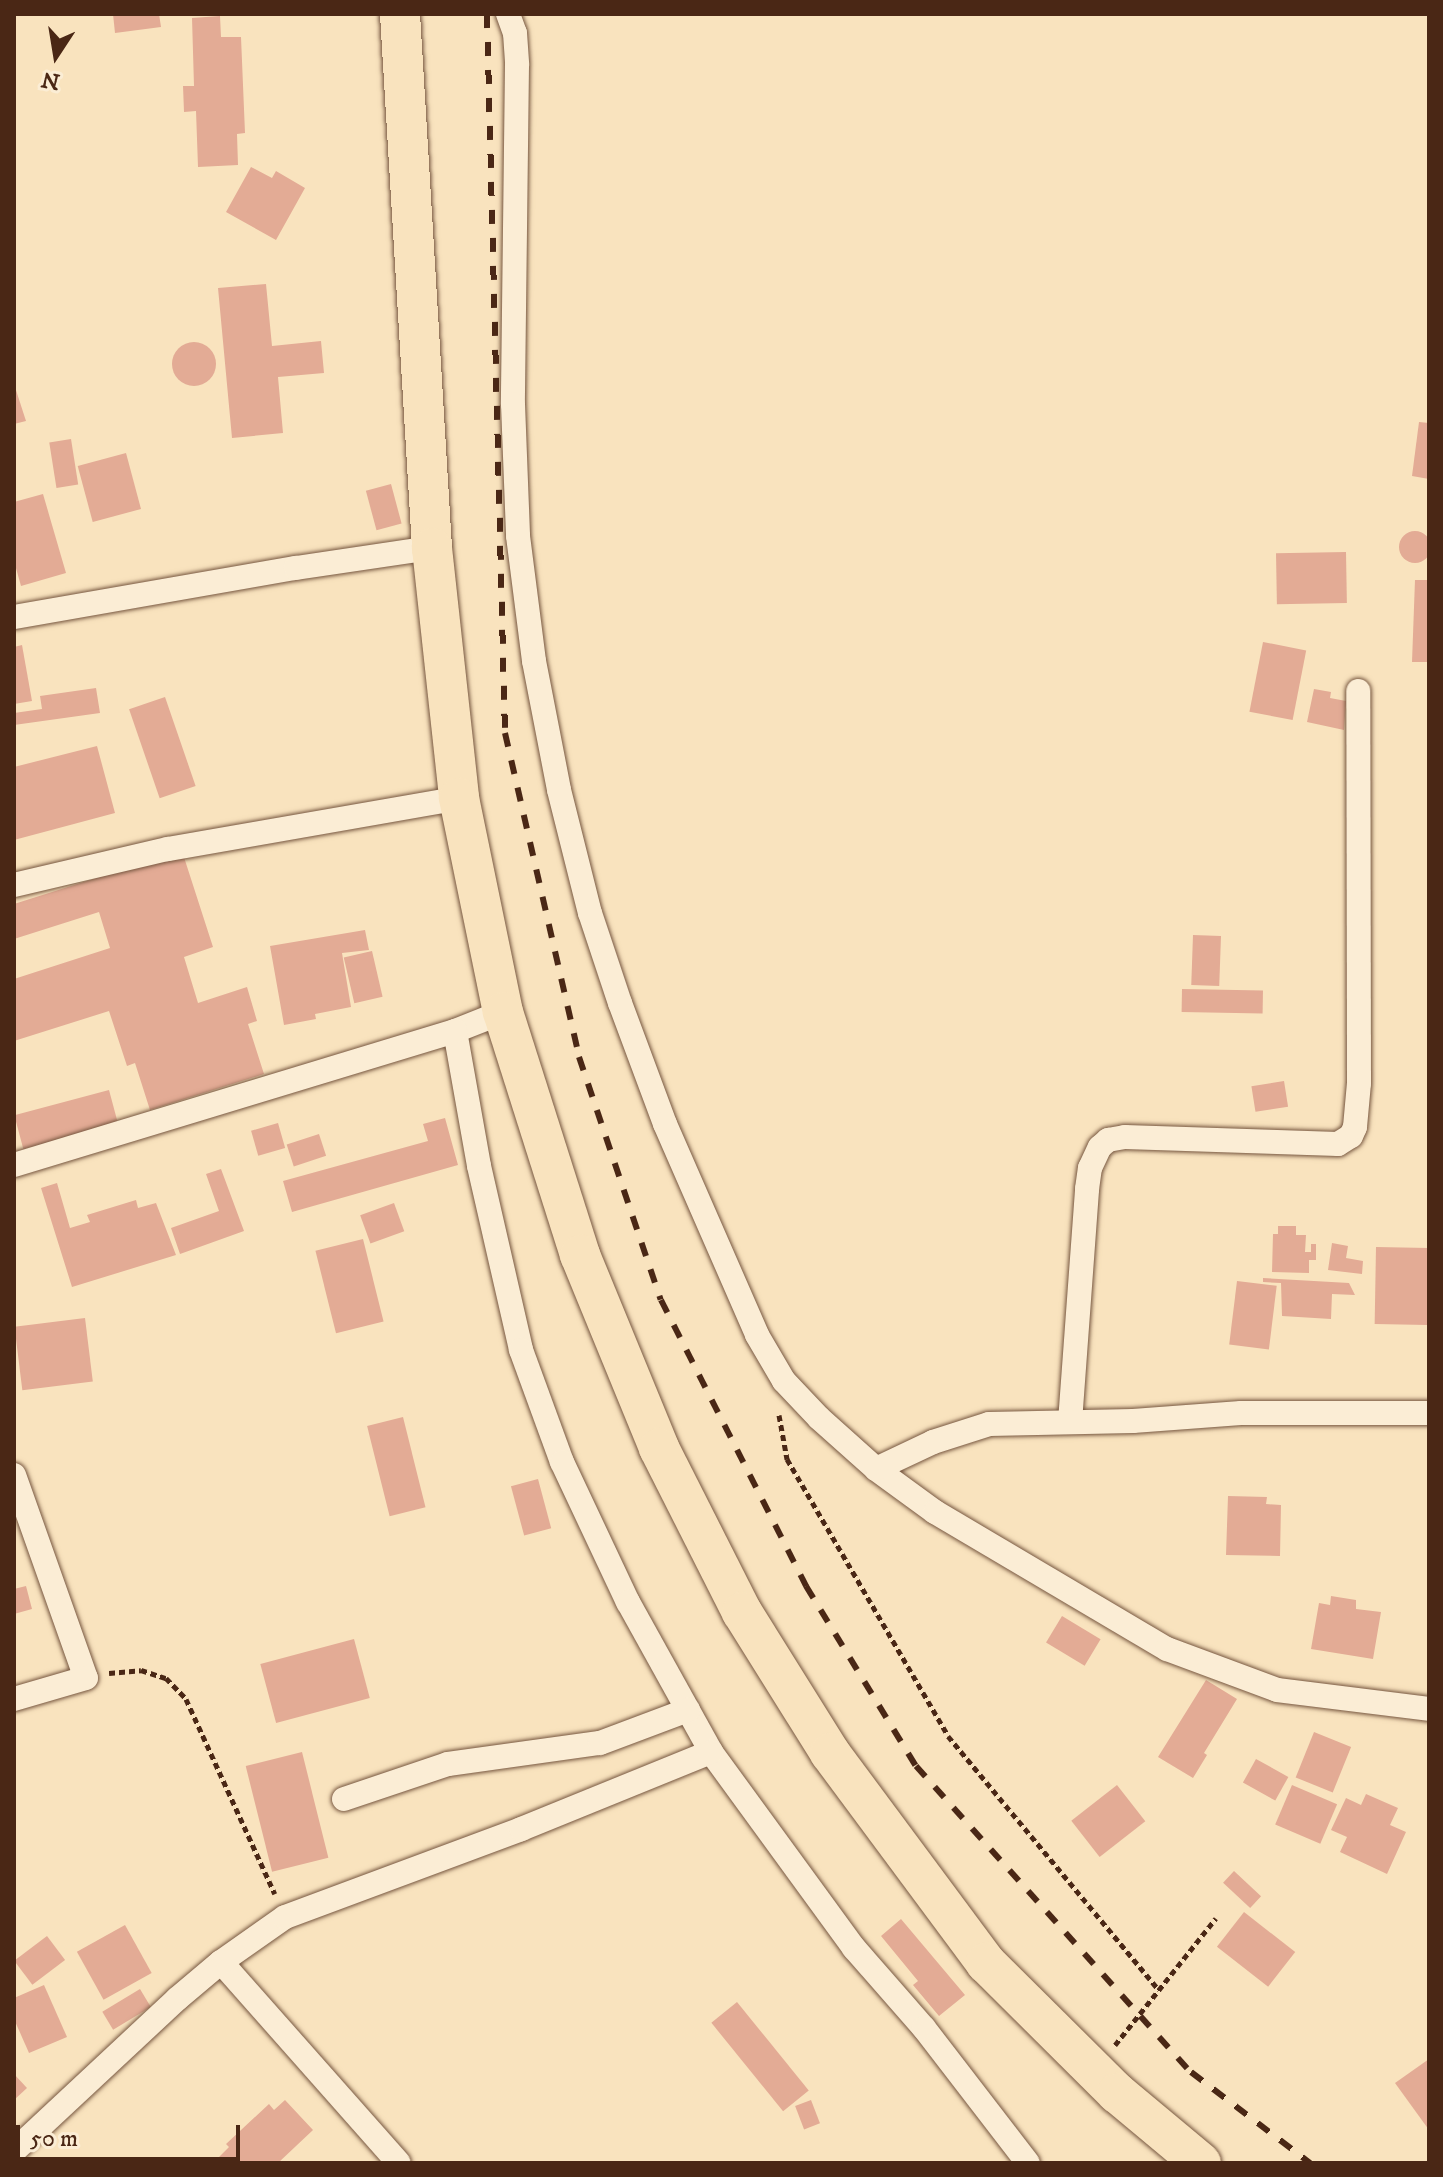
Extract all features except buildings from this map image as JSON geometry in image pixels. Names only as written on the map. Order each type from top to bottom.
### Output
[{"type":"main road","points":[[400,14],[432,548],[459,798],[503,1012],[580,1255],[659,1448],[742,1612],[830,1753],[986,1963],[1094,2071],[1201,2163]]},
{"type":"street","points":[[508,14],[515,33],[517,65],[513,404],[518,536],[534,661],[559,790],[578,867],[615,988],[660,1110],[757,1335],[784,1381],[819,1418],[876,1469],[935,1512],[1167,1649],[1277,1690],[1429,1709]]},
{"type":"street","points":[[14,617],[296,568],[432,548]]},
{"type":"street","points":[[1070,1422],[1087,1189],[1090,1168],[1100,1147],[1108,1140],[1125,1137],[1338,1144],[1351,1136],[1355,1127],[1359,1083],[1358,691]]},
{"type":"street","points":[[14,885],[168,849],[459,798]]},
{"type":"street","points":[[14,1165],[455,1031],[503,1012]]},
{"type":"street","points":[[455,1031],[482,1180],[521,1350],[562,1462],[628,1602],[711,1752],[854,1948],[924,2028],[1019,2162]]},
{"type":"street","points":[[876,1469],[967,1429],[989,1424],[1241,1413],[1429,1413]]},
{"type":"street","points":[[14,1699],[86,1678],[16,1488]]},
{"type":"street","points":[[344,1799],[448,1764],[600,1743],[688,1710]]},
{"type":"street","points":[[14,2151],[221,1962],[285,1917],[507,1834],[711,1752]]},
{"type":"street","points":[[221,1962],[399,2163]]},
{"type":"path","points":[[778,1412],[787,1459],[948,1736],[1159,1990]]},
{"type":"path","points":[[86,1678],[141,1670],[166,1678],[186,1699],[285,1917]]},
{"type":"path","points":[[1094,2071],[1216,1918]]},
{"type":"railway","points":[[487,14],[505,733],[579,1057],[661,1300],[806,1586],[916,1766],[1191,2072],[1310,2163]]}]
